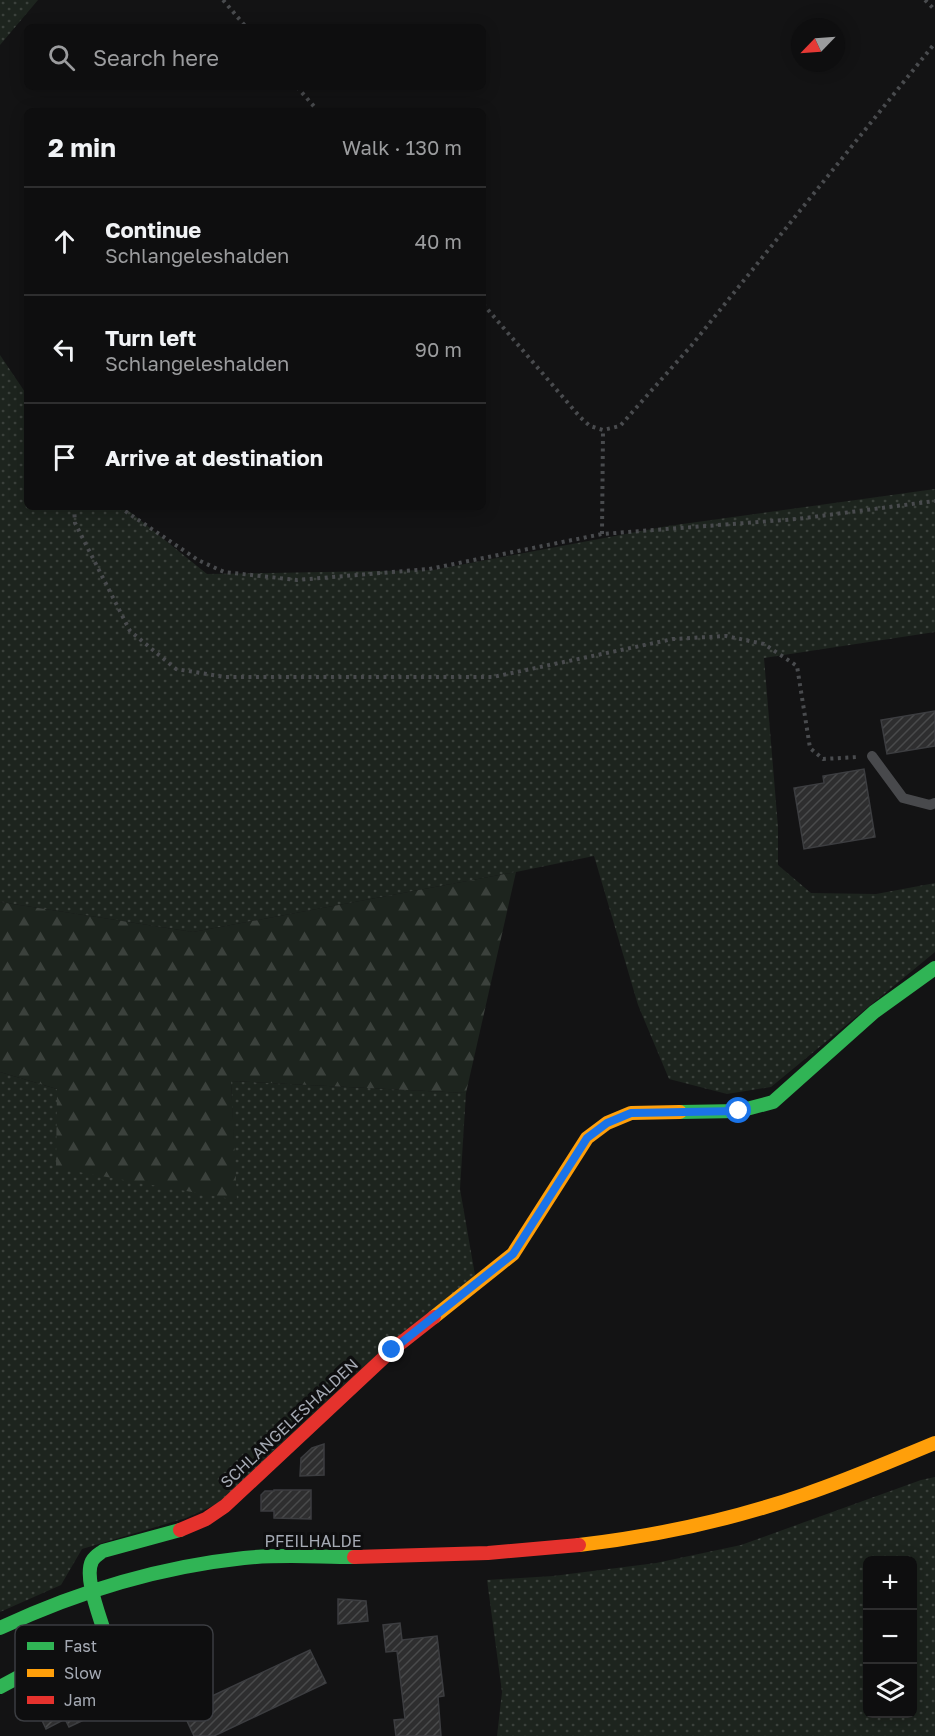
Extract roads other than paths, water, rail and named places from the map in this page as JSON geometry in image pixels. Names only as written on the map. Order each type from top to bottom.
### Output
[{"type":"street","name":"SCHLANGELESHALDEN","points":[[93,1591],[90,1569],[98,1554],[189,1528],[225,1506],[392,1350],[513,1254],[587,1138],[607,1123],[631,1113],[739,1111],[773,1101],[874,1012],[935,968]]},
{"type":"street","name":"PFEILHALDE","points":[[0,1628],[21,1617],[93,1591],[170,1569],[247,1558],[380,1557],[537,1550],[649,1535],[761,1508],[873,1469],[935,1443]]},
{"type":"street","points":[[93,1591],[102,1625]]},
{"type":"street","points":[[0,1687],[15,1679]]},
{"type":"lane","points":[[872,756],[903,798],[930,805],[935,803]]}]
